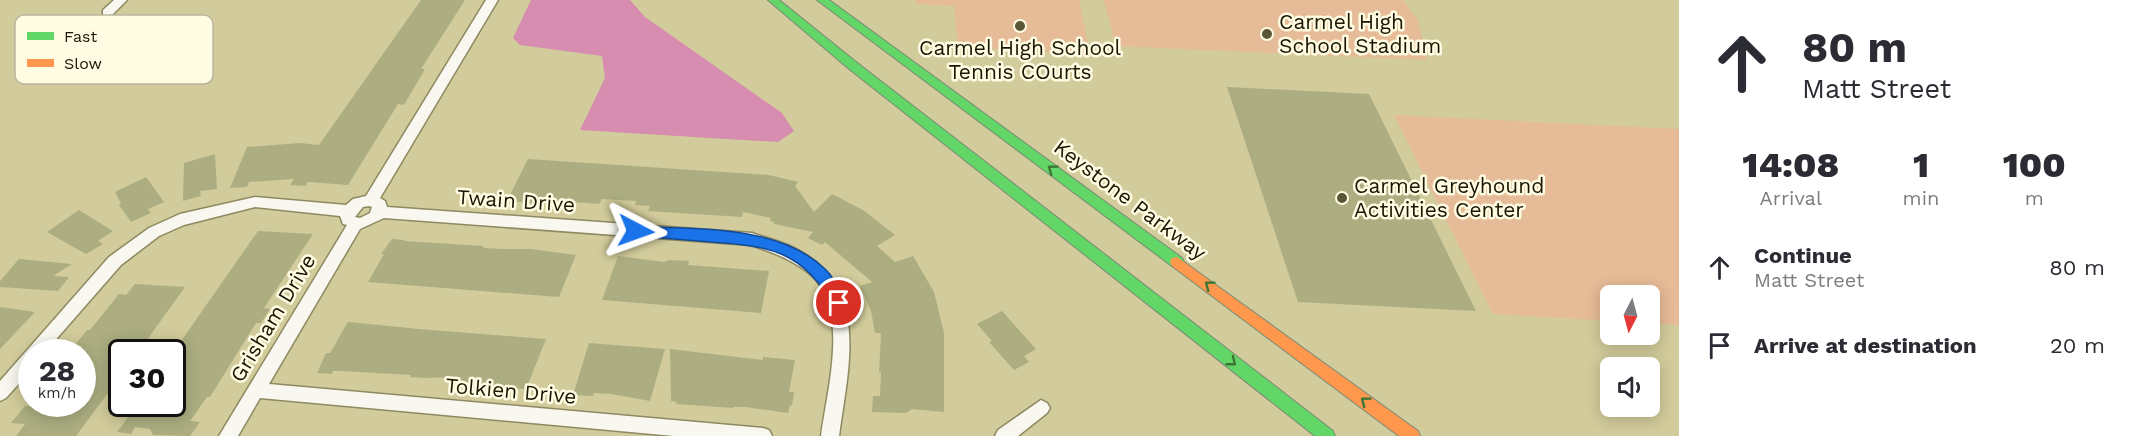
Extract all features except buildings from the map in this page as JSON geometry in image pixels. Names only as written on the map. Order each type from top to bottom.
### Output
[{"type":"highway","name":"Keystone Parkway","points":[[822,0],[1412,436]]},
{"type":"highway","points":[[840,0],[963,102]]},
{"type":"highway","points":[[767,4],[871,92],[1120,274],[1327,436]]},
{"type":"street","points":[[107,13],[121,0]]},
{"type":"street","points":[[46,339],[115,261],[154,232],[180,220],[255,202],[373,219],[375,206],[492,0]]},
{"type":"street","points":[[352,217],[358,203],[375,206]]},
{"type":"street","name":"Twain Drive","points":[[375,206],[752,239],[795,254],[819,272],[831,286],[839,303],[842,322],[830,436]]},
{"type":"street","name":"Grisham Drive","points":[[228,436],[352,217]]},
{"type":"street","points":[[0,393],[18,373]]},
{"type":"street","name":"Tolkien Drive","points":[[255,390],[763,436]]},
{"type":"street","points":[[1004,436],[1041,408]]},
{"type":"shaded area","points":[[531,0],[630,0],[645,17],[782,113],[794,131],[778,142],[580,130],[605,78],[602,56],[520,45],[513,38]]},
{"type":"shaded area","name":"Carmel High School Tennis COurts","points":[[916,0],[1079,0],[1090,54],[958,47],[954,6],[916,4]]},
{"type":"shaded area","name":"Carmel High School Stadium","points":[[1104,0],[1403,0],[1418,21],[1427,60],[1116,46]]},
{"type":"shaded area","points":[[1394,115],[1679,129],[1679,325],[1660,324],[1660,285],[1600,285],[1600,320],[1493,314]]},
{"type":"traffic: fast","points":[[773,0],[852,65],[1327,436]]},
{"type":"traffic: fast","points":[[822,0],[1177,262]]},
{"type":"traffic: slow","points":[[1177,262],[1412,436]]},
{"type":"place","name":"Carmel High School Tennis COurts","points":[[1020,26]]},
{"type":"place","name":"Carmel High School Stadium","points":[[1267,34]]},
{"type":"place","name":"Carmel Greyhound Activities Center","points":[[1342,198]]},
{"type":"route","points":[[636,231],[752,239],[777,246],[795,254],[819,272],[831,286],[839,303]]}]
